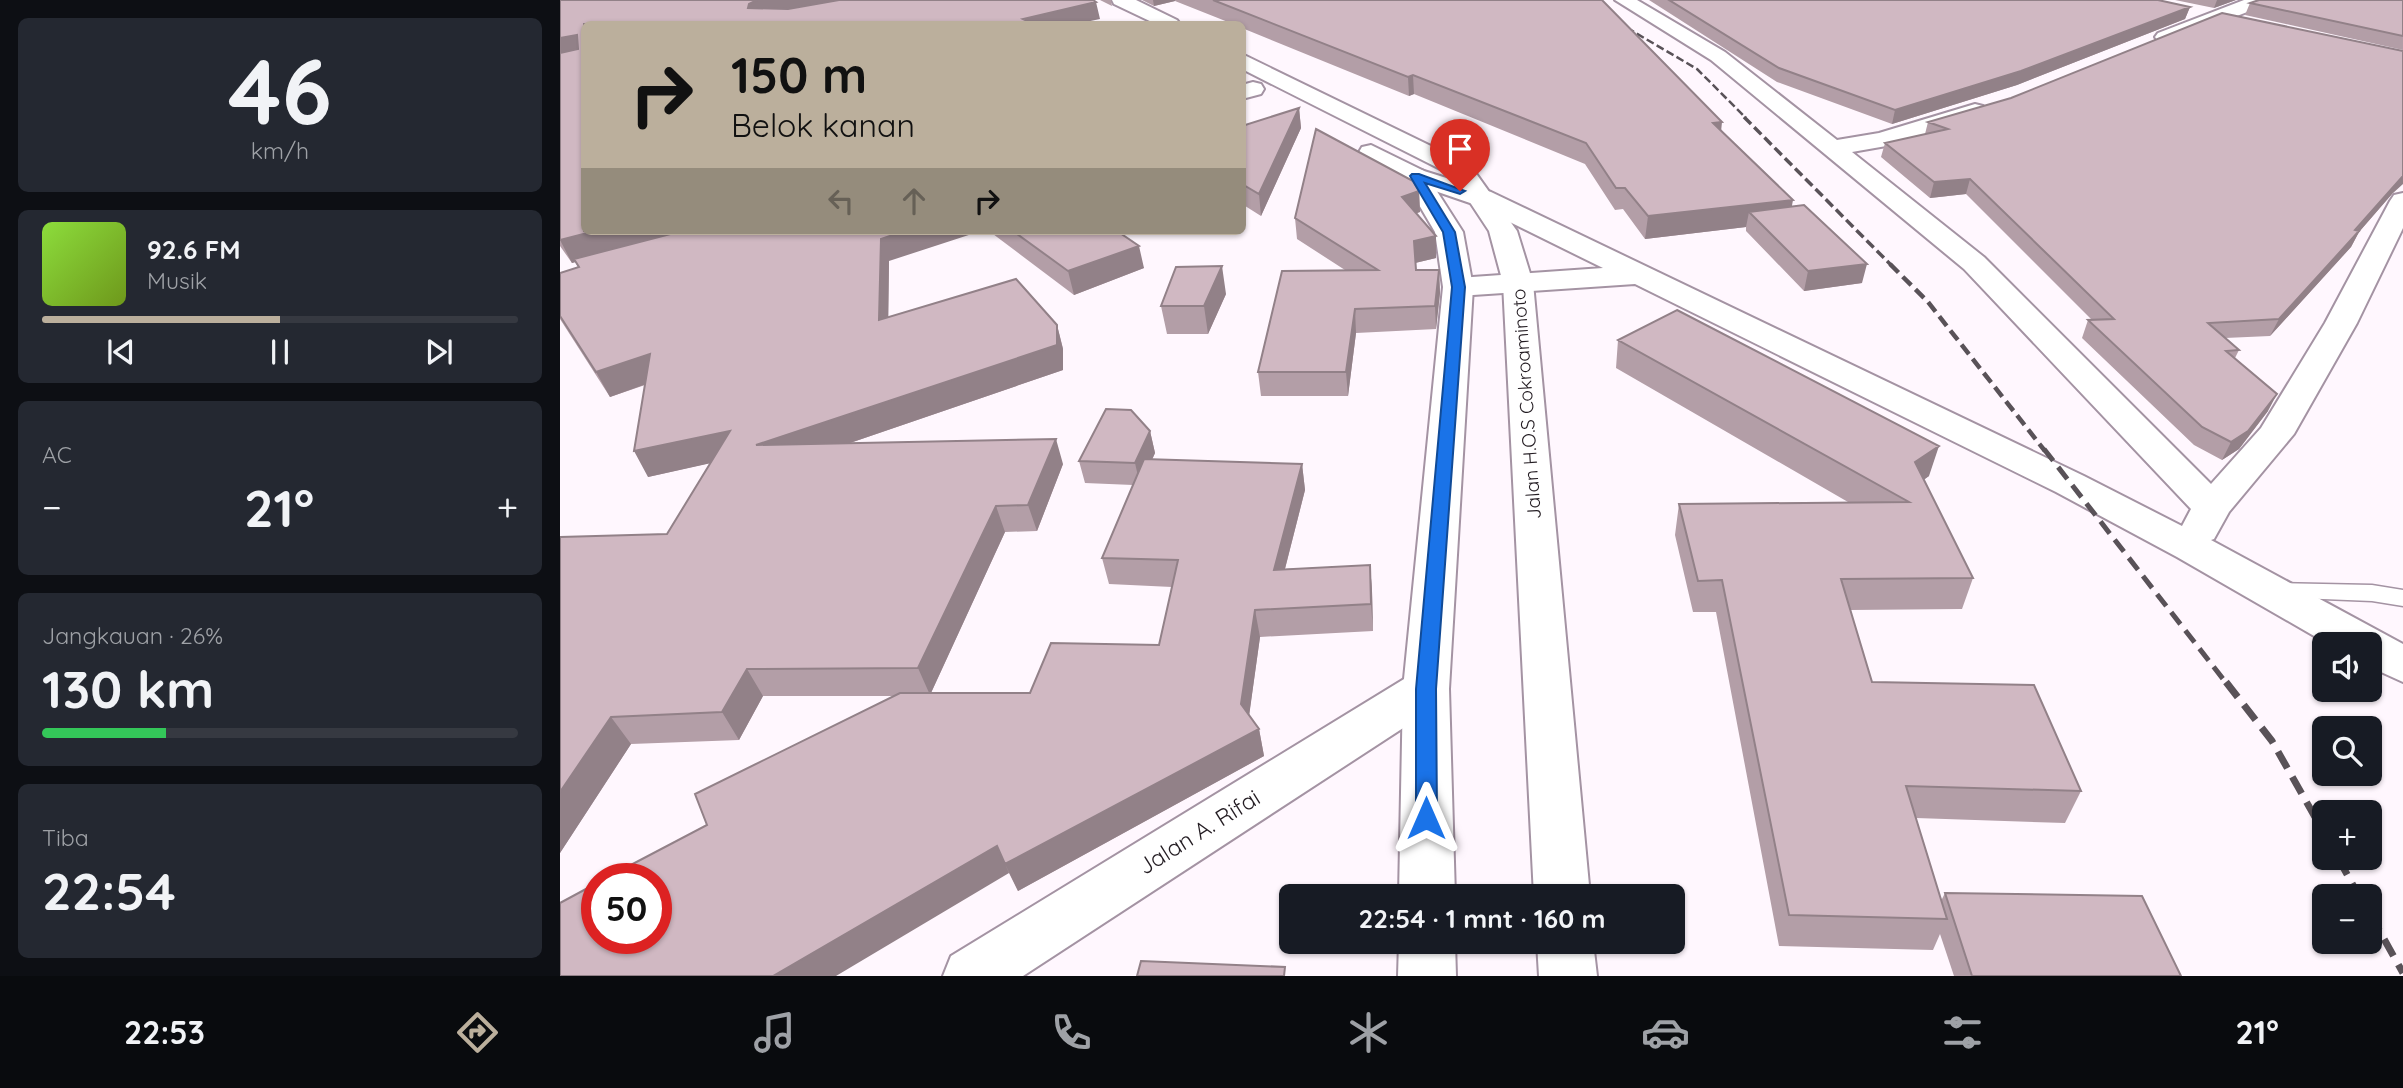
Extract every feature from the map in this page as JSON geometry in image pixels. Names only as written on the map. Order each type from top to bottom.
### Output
[{"type":"street","points":[[1121,0],[1164,21]]},
{"type":"street","points":[[1624,0],[1718,56],[1974,263],[2212,507]]},
{"type":"street","points":[[2152,43],[2261,0]]},
{"type":"street","points":[[2189,11],[2258,25]]},
{"type":"street","points":[[1105,12],[1122,21]]},
{"type":"street","name":"Jalan H.O.S Cokroaminoto","points":[[1246,81],[1461,170],[1503,231],[1518,283],[1561,884]]},
{"type":"street","name":"Jalan H.O.S Cokroaminoto","points":[[1246,82],[1415,176],[1482,198],[2070,484],[2191,547],[2343,632]]},
{"type":"street","points":[[1833,148],[1883,140],[1996,103]]},
{"type":"street","points":[[1415,176],[1449,232],[1458,287],[1426,689],[1427,884]]},
{"type":"street","points":[[2191,547],[2212,507],[2276,434],[2341,323],[2403,201]]},
{"type":"street","points":[[1458,287],[1640,275]]},
{"type":"street","points":[[2382,654],[2403,665]]},
{"type":"street","name":"Jalan A. Rifai","points":[[972,976],[1426,689]]},
{"type":"street","points":[[1427,954],[1427,976]]},
{"type":"street","points":[[1566,954],[1568,976]]},
{"type":"lane","points":[[2270,591],[2372,593],[2403,598]]},
{"type":"building","points":[[560,0],[757,0],[749,4],[748,8],[788,9],[839,0],[1096,2],[1023,19],[1027,21],[581,21],[581,235],[560,240],[560,53],[578,49],[577,35],[560,38]]},
{"type":"building","points":[[1213,0],[1602,0],[1722,122],[1713,123],[1793,200],[1648,216],[1625,188],[1616,188],[1586,143]]},
{"type":"building","points":[[1669,0],[2158,0],[2190,7],[2021,71],[1895,110],[1779,68]]},
{"type":"building","points":[[2259,0],[2403,0],[2403,36],[2250,3]]},
{"type":"building","points":[[2222,13],[2403,51],[2403,176],[2355,230],[2359,231],[2279,319],[2208,323],[2239,350],[2226,351],[2277,394],[2248,431],[2231,442],[2202,427],[2088,320],[2114,319],[1970,179],[1934,182],[1885,143],[1948,129],[1928,122],[2011,98]]},
{"type":"building","points":[[1299,108],[1259,194],[1246,186],[1246,125]]},
{"type":"building","points":[[1316,129],[1413,181],[1419,191],[1402,197],[1436,236],[1414,241],[1416,270],[1439,270],[1435,306],[1355,309],[1346,372],[1258,372],[1282,271],[1378,270],[1295,218]]},
{"type":"building","points":[[1804,205],[1867,264],[1808,271],[1749,212]]},
{"type":"building","points":[[667,235],[893,235],[881,239],[879,320],[1016,279],[1057,325],[1057,345],[756,445],[1056,439],[1028,505],[996,506],[918,668],[747,669],[722,712],[611,717],[560,792],[560,537],[667,534],[730,431],[634,451],[650,354],[596,372],[560,316],[560,273],[579,267],[574,259]]},
{"type":"building","points":[[1018,235],[1123,235],[1139,246],[1068,271]]},
{"type":"building","points":[[1222,266],[1204,306],[1161,306],[1176,267]]},
{"type":"building","points":[[1677,310],[1939,446],[1915,462],[1973,578],[1841,579],[1872,682],[2034,685],[2081,791],[1906,786],[1947,919],[1789,915],[1722,580],[1698,581],[1679,504],[1909,502],[1618,340]]},
{"type":"building","points":[[1106,409],[1131,410],[1150,431],[1135,463],[1079,461]]},
{"type":"building","points":[[1144,459],[1302,464],[1274,570],[1370,565],[1371,604],[1255,610],[1241,704],[1259,729],[1005,864],[997,846],[773,976],[560,976],[560,903],[581,892],[581,954],[672,954],[672,863],[635,863],[707,825],[695,794],[900,693],[1030,693],[1051,643],[1159,645],[1178,560],[1102,558]]},
{"type":"building","points":[[1945,893],[2142,896],[2181,976],[1972,976]]},
{"type":"building","points":[[1141,961],[1285,967],[1284,976],[1137,976]]},
{"type":"railway","points":[[1617,22],[1697,69],[1746,118]]},
{"type":"railway","points":[[1744,117],[1892,266]]},
{"type":"railway","points":[[1892,266],[1928,302],[2045,451]]},
{"type":"railway","points":[[2044,449],[2227,684]]},
{"type":"railway","points":[[2226,682],[2272,741],[2312,812]]},
{"type":"railway","points":[[2345,870],[2352,884]]},
{"type":"railway","points":[[2382,935],[2403,973]]},
{"type":"route","points":[[1426,818],[1426,689],[1458,287],[1449,232],[1415,176],[1460,191]]}]
